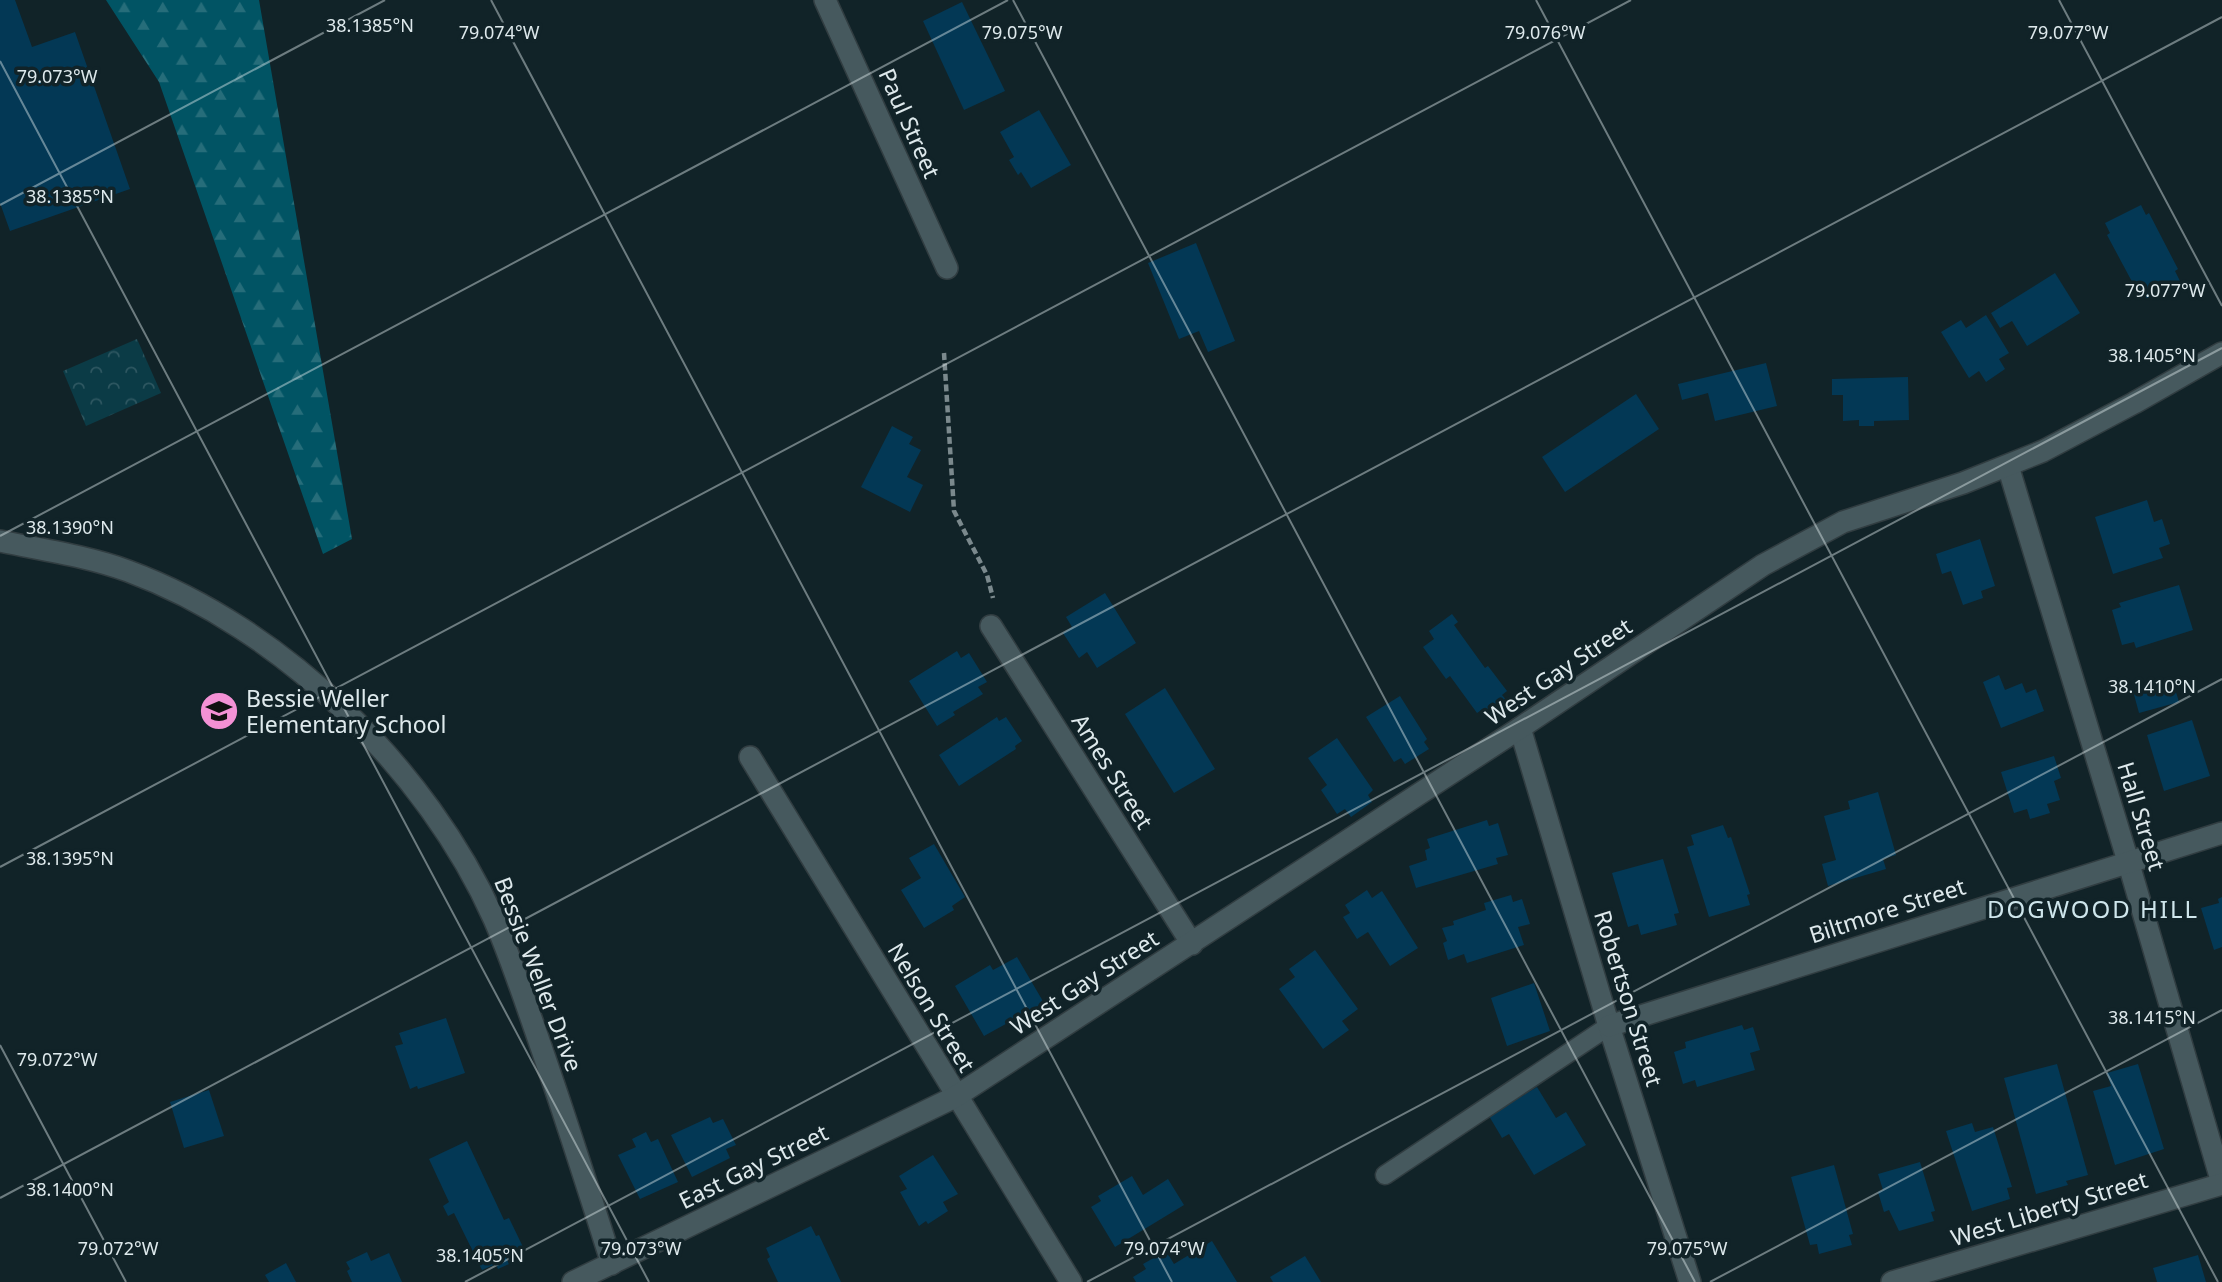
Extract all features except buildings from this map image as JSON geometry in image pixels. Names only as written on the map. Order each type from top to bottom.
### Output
[{"type":"street","name":"Paul Street","points":[[825,0],[947,268]]},
{"type":"street","name":"West Gay Street","points":[[955,1097],[1192,944],[1763,565],[1832,527],[2008,466],[2043,451],[2222,353]]},
{"type":"street","name":"Hall Street","points":[[2008,466],[2222,1183]]},
{"type":"street","name":"Bessie Weller Drive","points":[[0,541],[104,563],[169,588],[206,608],[265,645],[298,671],[351,718],[391,760],[444,830],[493,918],[562,1109],[612,1264]]},
{"type":"street","name":"Ames Street","points":[[994,632],[1192,944]]},
{"type":"street","name":"Robertson Street","points":[[1520,728],[1609,1026],[1690,1282]]},
{"type":"street","name":"Nelson Street","points":[[750,757],[955,1097],[1071,1282]]},
{"type":"street","name":"Biltmore Street","points":[[1609,1026],[2222,833]]},
{"type":"street","name":"East Gay Street","points":[[573,1282],[955,1097]]},
{"type":"street","name":"West Liberty Street","points":[[1892,1282],[2222,1183]]},
{"type":"lane","points":[[1385,1175],[1609,1026]]},
{"type":"path","points":[[944,353],[954,511],[987,575],[1001,622],[994,632]]},
{"type":"green space","points":[[106,0],[259,0],[352,539],[323,554],[159,82]]},
{"type":"green space","points":[[137,339],[161,393],[86,426],[63,371]]},
{"type":"place","name":"Bessie Weller Elementary School","points":[[219,711]]},
{"type":"district","name":"DOGWOOD HILL","points":[[2093,908]]}]
